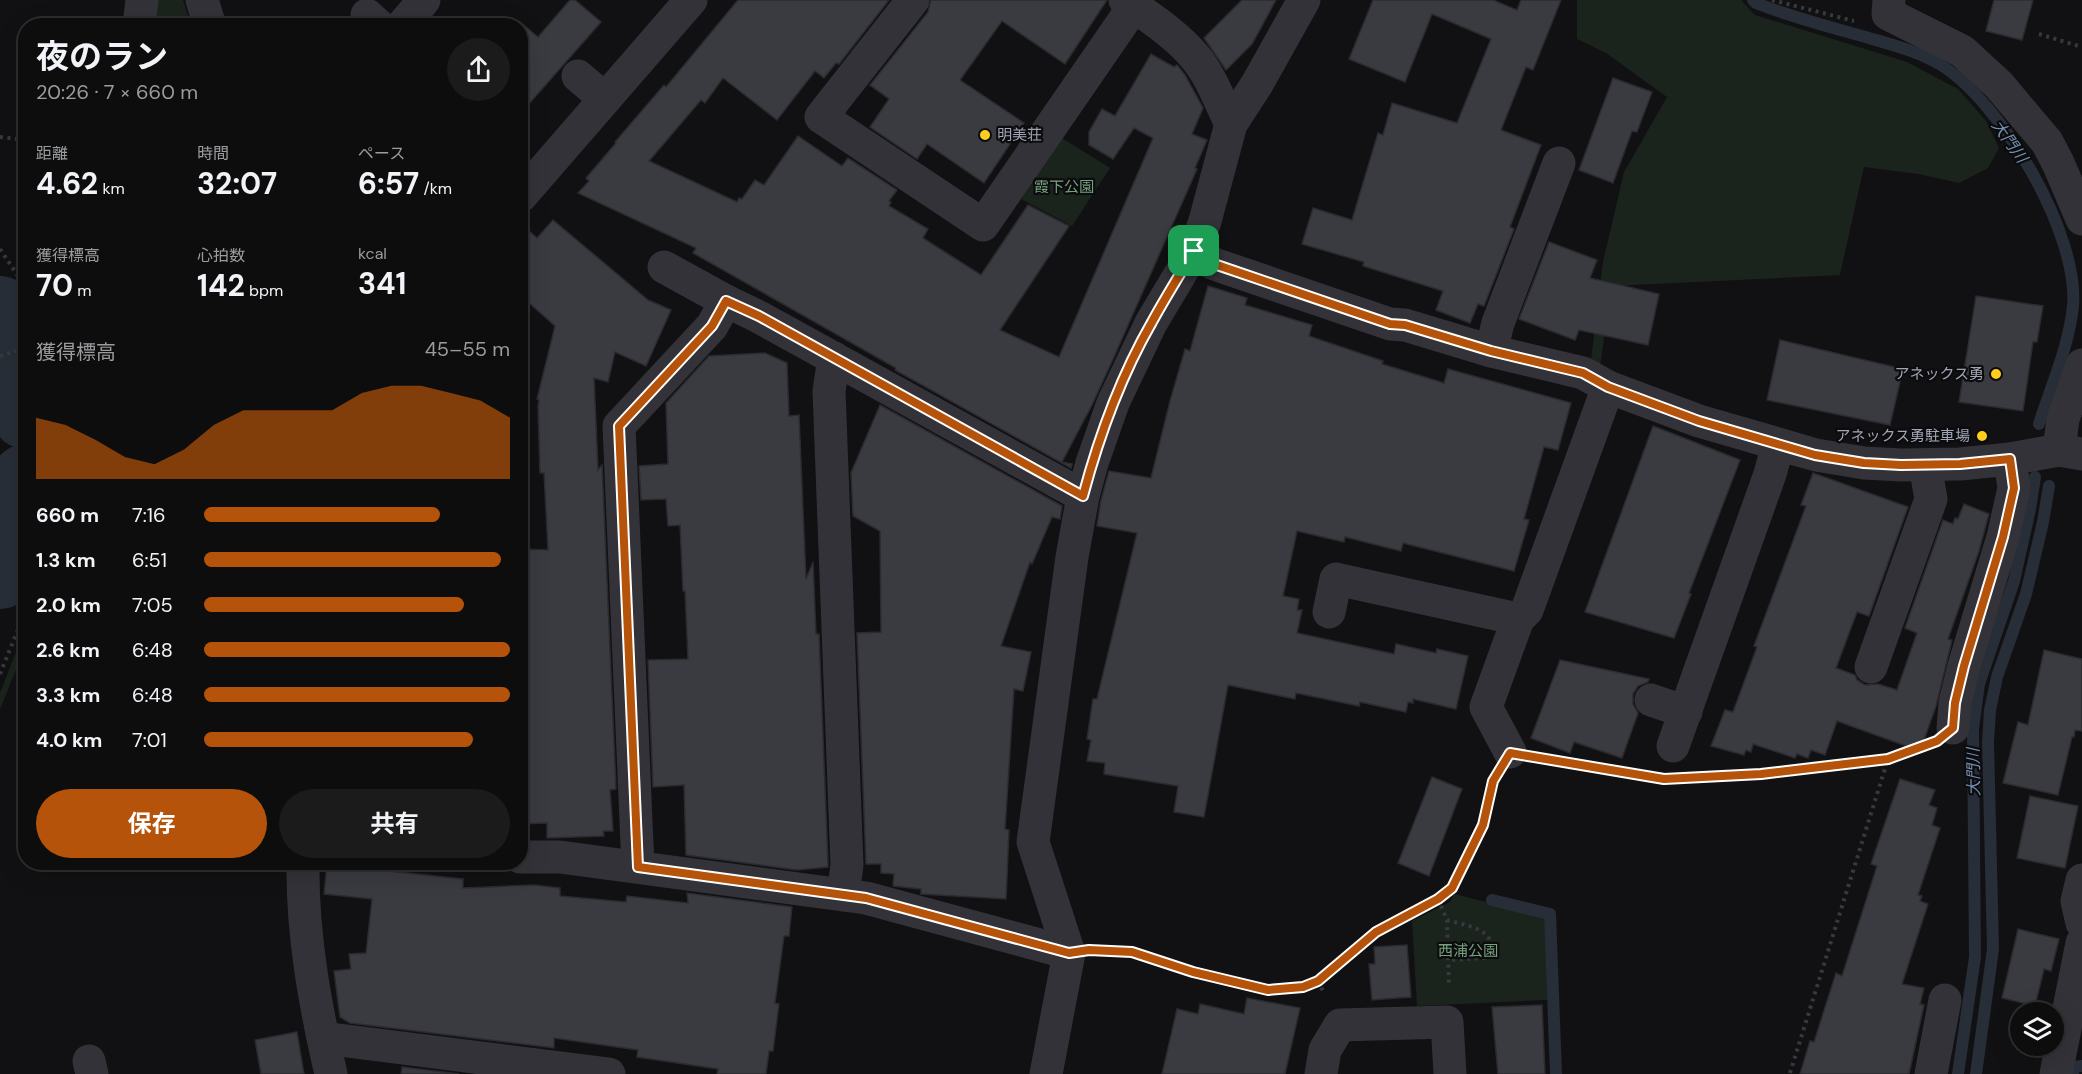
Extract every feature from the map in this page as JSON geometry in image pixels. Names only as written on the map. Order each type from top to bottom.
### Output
[{"type":"street","points":[[140,18],[142,0]]},
{"type":"street","points":[[202,0],[208,18]]},
{"type":"street","points":[[409,18],[424,0]]},
{"type":"street","points":[[528,188],[691,0]]},
{"type":"street","points":[[913,0],[821,117],[983,225],[1130,3],[1179,40],[1196,58],[1231,124]]},
{"type":"street","points":[[1046,1074],[1069,953],[1033,842],[1068,580],[1083,496],[1113,403],[1151,323],[1194,251],[1205,221],[1231,124],[1257,84],[1304,0]]},
{"type":"street","points":[[1888,7],[1962,51],[1999,85],[2047,142],[2082,219]]},
{"type":"street","points":[[578,76],[605,99]]},
{"type":"street","points":[[1491,351],[1498,323],[1554,206],[1559,163]]},
{"type":"street","points":[[1194,251],[1214,264],[1339,308],[1491,351],[1583,373],[1608,387],[1699,421],[1778,445],[1815,455],[1864,463],[1926,465],[2071,452],[2063,420],[2082,365]]},
{"type":"street","points":[[664,267],[759,316],[1083,496]]},
{"type":"street","points":[[638,867],[619,426],[712,326],[726,301]]},
{"type":"street","points":[[834,358],[829,391],[847,865],[843,895]]},
{"type":"street","points":[[1510,753],[1486,706],[1518,618],[1527,610],[1608,387]]},
{"type":"street","points":[[1673,746],[1766,485],[1778,445]]},
{"type":"street","points":[[1953,728],[1955,703],[1964,666],[2003,537],[2012,498],[2014,488],[2010,459]]},
{"type":"street","points":[[1871,667],[1931,499],[1926,465]]},
{"type":"street","points":[[1329,612],[1336,579],[1518,618]]},
{"type":"street","points":[[1651,700],[1686,712]]},
{"type":"street","points":[[528,857],[560,857],[866,898],[1069,953]]},
{"type":"street","points":[[303,870],[307,938],[323,1038],[332,1074]]},
{"type":"street","points":[[2082,880],[2078,901],[2082,923]]},
{"type":"street","points":[[2056,1074],[2082,943]]},
{"type":"street","points":[[1931,1074],[1945,1000]]},
{"type":"street","points":[[1321,1074],[1334,1013],[1447,1022],[1450,1074]]},
{"type":"street","points":[[323,1038],[608,1074]]},
{"type":"path","points":[[1772,0],[1866,24],[1888,7]]},
{"type":"path","points":[[2039,34],[2082,47]]},
{"type":"path","points":[[0,137],[18,139]]},
{"type":"path","points":[[0,249],[18,276]]},
{"type":"path","points":[[0,356],[18,350]]},
{"type":"path","points":[[0,674],[18,630]]},
{"type":"path","points":[[1685,778],[1761,774],[1888,759],[1937,741],[1953,728]]},
{"type":"path","points":[[1069,953],[1089,950],[1132,952],[1242,985],[1268,990],[1303,987],[1318,981],[1376,932],[1438,899],[1452,888],[1483,825],[1493,781],[1510,753],[1653,777]]},
{"type":"path","points":[[1790,1073],[1888,759]]},
{"type":"path","points":[[1438,899],[1448,920],[1450,1005],[1447,1022]]},
{"type":"path","points":[[1448,920],[1484,931],[1490,940],[1490,951],[1485,958],[1449,960]]},
{"type":"green space","points":[[153,0],[183,0],[189,18],[151,18]]},
{"type":"green space","points":[[1577,0],[1741,0],[1755,15],[1907,62],[1958,89],[1986,121],[1999,148],[1988,168],[1959,183],[1918,174],[1864,167],[1840,275],[1611,286],[1600,367],[1591,360],[1603,262],[1624,172],[1667,97],[1606,53],[1577,39]]},
{"type":"green space","name":"霞下公園","points":[[1062,138],[1110,168],[1072,226],[1021,199]]},
{"type":"green space","points":[[18,647],[18,665],[0,709],[0,693]]},
{"type":"green space","name":"西浦公園","points":[[1454,894],[1546,917],[1547,1000],[1417,1006],[1412,921],[1450,902]]},
{"type":"building","points":[[570,0],[575,0],[601,22],[528,105],[528,29],[538,37]]},
{"type":"building","points":[[738,0],[889,0],[839,64],[836,63],[824,78],[815,71],[777,120],[723,78],[705,103],[701,100],[649,161],[737,202],[739,198],[742,199],[755,180],[764,185],[798,136],[842,166],[848,158],[897,190],[889,201],[891,202],[889,206],[928,229],[923,238],[981,275],[1028,205],[1069,226],[1000,330],[1059,357],[1153,138],[1134,128],[1113,159],[1089,145],[1089,132],[1102,109],[1115,116],[1151,54],[1174,67],[1177,65],[1185,75],[1203,108],[1192,134],[1207,140],[1195,168],[1197,169],[1114,357],[1062,462],[1072,464],[1071,468],[895,370],[896,368],[693,253],[696,248],[578,193],[589,181],[586,178],[615,142],[664,85],[666,87]]},
{"type":"building","points":[[931,0],[1107,0],[1065,64],[1002,21],[960,80],[1024,123],[984,183],[927,144],[917,159],[870,127],[889,99],[870,85],[928,12]]},
{"type":"building","points":[[1242,0],[1276,0],[1252,44],[1226,70],[1204,38]]},
{"type":"building","points":[[1373,0],[1493,0],[1517,10],[1521,0],[1561,0],[1533,70],[1526,67],[1501,130],[1541,145],[1510,227],[1514,229],[1484,306],[1478,304],[1470,323],[1436,310],[1443,291],[1363,266],[1364,262],[1302,244],[1313,208],[1352,220],[1378,133],[1383,135],[1392,103],[1457,123],[1491,39],[1432,14],[1405,82],[1349,59]]},
{"type":"building","points":[[1994,0],[2033,0],[2022,40],[1986,31]]},
{"type":"building","points":[[1613,78],[1652,92],[1637,132],[1632,131],[1613,183],[1579,170]]},
{"type":"building","points":[[553,220],[648,300],[671,310],[646,366],[615,352],[608,382],[594,378],[598,470],[602,465],[616,789],[610,790],[613,831],[603,831],[604,836],[547,838],[547,823],[528,824],[528,549],[548,550],[544,473],[540,473],[539,400],[537,399],[555,326],[528,302],[528,230],[537,238]]},
{"type":"building","points":[[1549,242],[1597,260],[1590,278],[1659,294],[1648,345],[1579,330],[1575,340],[1519,319]]},
{"type":"building","points":[[1208,286],[1247,298],[1245,305],[1312,325],[1309,336],[1383,361],[1382,364],[1444,383],[1448,369],[1571,403],[1558,450],[1544,447],[1524,519],[1529,520],[1514,571],[1403,543],[1401,551],[1345,537],[1344,542],[1297,531],[1283,596],[1299,599],[1297,610],[1302,610],[1297,633],[1394,654],[1396,644],[1436,653],[1437,649],[1468,656],[1456,709],[1413,699],[1413,703],[1408,702],[1406,712],[1360,702],[1359,706],[1296,693],[1295,699],[1228,685],[1204,817],[1174,812],[1178,786],[1104,774],[1105,763],[1087,761],[1091,740],[1087,739],[1093,699],[1097,699],[1137,533],[1097,526],[1101,500],[1109,471],[1151,478],[1185,349],[1190,351]]},
{"type":"building","name":"アネックス勇","points":[[1976,296],[2043,306],[2037,342],[2033,342],[2023,411],[1959,402]]},
{"type":"building","points":[[1780,340],[1903,369],[1890,425],[1767,400]]},
{"type":"building","points":[[765,353],[787,363],[789,416],[799,415],[806,579],[813,562],[816,634],[819,634],[828,867],[797,870],[686,855],[684,785],[653,787],[648,660],[688,659],[680,525],[668,526],[666,499],[641,500],[639,466],[668,464],[666,403],[709,356]]},
{"type":"building","points":[[880,405],[1062,506],[1060,519],[1052,517],[1032,564],[1030,562],[1001,646],[1031,652],[1023,691],[1014,689],[1005,829],[1009,830],[1006,899],[921,894],[921,889],[893,886],[894,874],[881,873],[881,864],[866,864],[857,633],[881,632],[880,531],[853,516],[851,473]]},
{"type":"building","points":[[1653,426],[1740,460],[1674,638],[1585,612]]},
{"type":"building","points":[[1813,473],[1908,507],[1869,616],[1857,612],[1836,668],[1855,675],[1857,680],[1865,685],[1878,684],[1897,690],[1917,633],[1905,628],[1943,520],[1953,524],[1955,518],[1958,519],[1964,504],[1989,514],[1979,551],[1948,639],[1952,640],[1936,706],[1920,751],[1837,721],[1825,755],[1811,750],[1808,758],[1797,754],[1795,758],[1753,744],[1751,752],[1746,750],[1744,755],[1711,746],[1725,710],[1733,712],[1757,647],[1754,646],[1806,506],[1801,505]]},
{"type":"building","points":[[2044,650],[2082,659],[2082,731],[2075,730],[2074,737],[2072,737],[2058,795],[2003,783],[2018,722],[2028,725]]},
{"type":"building","points":[[1560,660],[1649,679],[1648,682],[1638,686],[1633,694],[1633,704],[1638,713],[1622,758],[1574,742],[1570,753],[1531,738]]},
{"type":"building","points":[[1432,777],[1462,789],[1429,876],[1398,863]]},
{"type":"building","points":[[1900,779],[1935,790],[1929,805],[1937,808],[1932,825],[1940,828],[1918,895],[1922,896],[1920,901],[1928,904],[1902,984],[1924,988],[1920,1004],[1924,1005],[1909,1074],[1800,1074],[1810,1041],[1814,1042],[1836,973],[1842,976],[1877,866],[1871,864]]},
{"type":"building","points":[[2030,796],[2078,806],[2065,868],[2017,858]]},
{"type":"building","points":[[326,870],[379,870],[463,879],[463,888],[534,885],[560,888],[560,896],[626,902],[627,896],[688,903],[687,893],[792,907],[789,936],[784,936],[775,1003],[779,1004],[773,1051],[769,1051],[766,1074],[717,1074],[718,1069],[637,1057],[638,1050],[554,1038],[554,1048],[350,1023],[340,1017],[334,971],[351,969],[349,954],[366,953],[372,899],[324,894]]},
{"type":"building","points":[[2018,929],[2059,939],[2051,971],[2044,969],[2036,1002],[2018,1002],[2002,998]]},
{"type":"building","points":[[1407,945],[1411,997],[1372,1000],[1369,964],[1375,964],[1374,947]]},
{"type":"building","points":[[1247,998],[1300,1008],[1285,1074],[1162,1074],[1177,1009],[1198,1014],[1200,1004],[1244,1014]]},
{"type":"building","points":[[1542,1005],[1545,1074],[1498,1074],[1492,1007]]},
{"type":"building","points":[[297,1032],[304,1074],[261,1074],[255,1040]]},
{"type":"building","points":[[402,1067],[459,1074],[401,1074]]},
{"type":"waterway","name":"大門川","points":[[1753,0],[1784,13],[1897,46],[1933,60],[1964,83],[2011,139],[2050,208],[2072,277],[2073,306],[2068,336],[2039,424]]},
{"type":"waterway","points":[[0,311],[18,365]]},
{"type":"waterway","points":[[9,337],[18,334]]},
{"type":"waterway","name":"大門川","points":[[1958,1074],[1975,957],[1973,728],[1979,684],[2014,581],[2035,477]]},
{"type":"waterway","points":[[1976,1074],[1993,949],[1988,742],[1990,710],[1997,677],[2026,594],[2049,486]]},
{"type":"waterway","points":[[0,574],[18,519]]},
{"type":"waterway","points":[[1492,900],[1550,914],[1556,1074]]},
{"type":"waterway","points":[[2073,1074],[2074,1067],[2082,1066]]},
{"type":"place","name":"明美荘","points":[[985,135]]},
{"type":"place","name":"アネックス勇","points":[[1996,374]]},
{"type":"place","name":"アネックス勇駐車場","points":[[1982,436]]},
{"type":"route","points":[[1194,251],[1214,264],[1329,304],[1390,324],[1405,325],[1446,339],[1583,373],[1608,387],[1699,421],[1815,455],[1864,463],[1901,465],[1960,464],[2010,459],[2014,488],[2003,537],[1964,666],[1955,703],[1953,728],[1937,741],[1888,759],[1761,774],[1664,779],[1510,753],[1493,781],[1483,825],[1452,888],[1438,899],[1376,932],[1318,981],[1303,987],[1268,990],[1242,985],[1132,952],[1089,950],[1069,953],[866,898],[638,867],[619,426],[712,326],[726,301],[759,316],[1083,496],[1113,403],[1151,323],[1194,251]]}]
